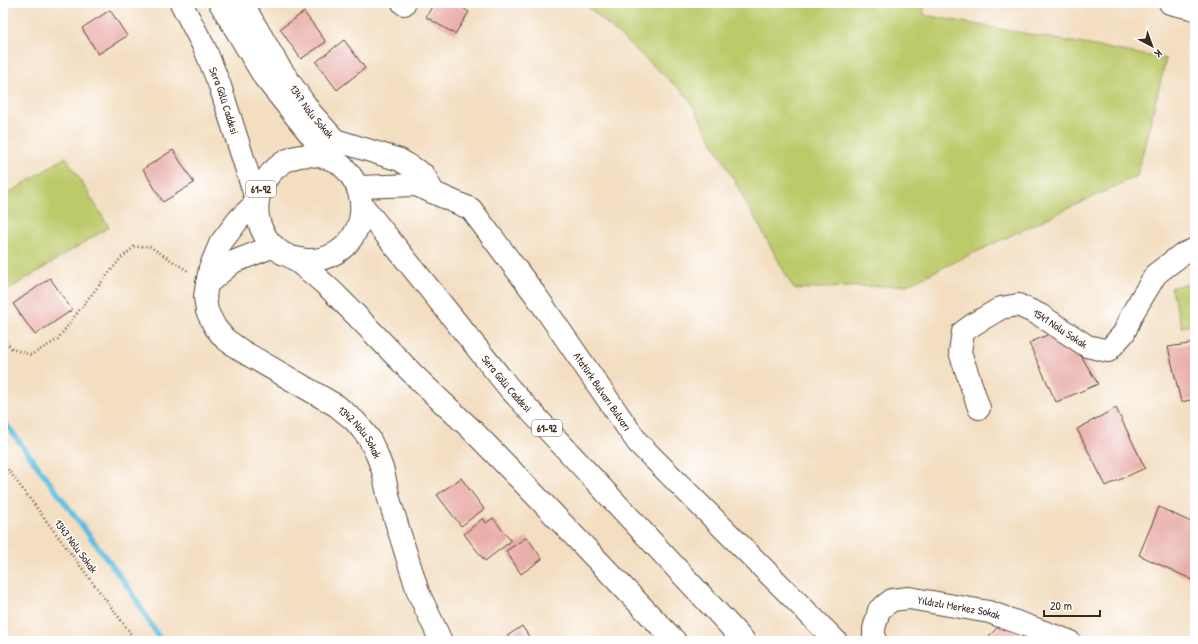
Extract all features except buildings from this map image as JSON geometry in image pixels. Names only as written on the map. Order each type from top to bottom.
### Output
[{"type":"street","name":"Sera Gölü Caddesi","points":[[181,3],[205,49],[220,86],[257,202],[258,218],[264,234],[282,252],[333,291],[418,379],[470,428],[676,641]]},
{"type":"street","name":"Sera Gölü Caddesi","points":[[220,3],[265,78],[329,158]]},
{"type":"street","name":"1347 Nolu Sokak","points":[[242,3],[278,65],[311,113],[335,140],[400,160],[424,175],[433,192]]},
{"type":"street","points":[[1170,3],[1195,9]]},
{"type":"street","name":"Sera Gölü Caddesi","points":[[257,202],[261,186],[270,173],[282,162],[297,156],[313,155],[329,158],[340,164],[349,172],[360,196],[510,389],[744,641]]},
{"type":"street","name":"Atatürk Bulvarı Bulvarı","points":[[360,196],[416,185],[471,209],[537,297],[638,443],[836,641]]},
{"type":"street","points":[[207,284],[233,262],[282,252],[308,260],[325,258],[341,250],[353,238],[360,222],[360,196]]},
{"type":"street","name":"1342 Nolu Sokak","points":[[257,202],[239,219],[220,244],[210,268],[205,297],[207,310],[215,327],[225,339],[242,351],[337,406],[355,422],[369,438],[378,455],[389,499],[418,592],[441,641]]},
{"type":"street","name":"1541 Nolu Sokak","points":[[979,408],[960,352],[963,332],[1001,308],[1018,305],[1040,315],[1086,346],[1108,351],[1124,333],[1132,314],[1156,274],[1181,255],[1195,249]]},
{"type":"street","name":"Yıldızlı Merkez Sokak","points":[[874,641],[874,629],[879,610],[892,600],[910,598],[989,612],[1069,641]]},
{"type":"path","points":[[3,339],[12,349],[31,355],[57,340],[84,304],[122,258],[134,247],[149,246],[207,284]]},
{"type":"path","name":"1343 Nolu Sokak","points":[[3,463],[124,624],[134,641]]},
{"type":"green space","points":[[584,3],[924,3],[924,15],[1166,59],[1137,176],[906,285],[794,289],[688,97]]},
{"type":"green space","points":[[66,157],[109,227],[3,293],[3,197]]},
{"type":"green space","points":[[1195,283],[1195,324],[1182,327],[1171,287]]},
{"type":"waterway","points":[[3,420],[128,587],[161,641]]}]
